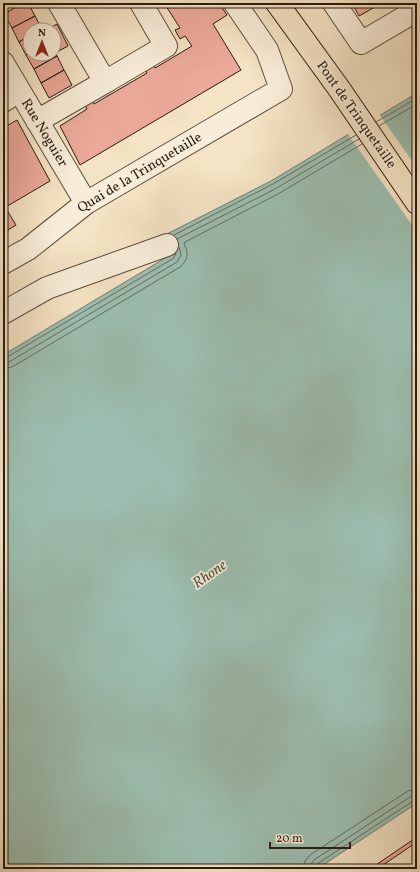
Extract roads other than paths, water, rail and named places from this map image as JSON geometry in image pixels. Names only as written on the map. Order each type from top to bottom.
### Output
[{"type":"main road","name":"Pont de Trinquetaille","points":[[277,3],[340,90],[417,203]]},
{"type":"street","points":[[59,3],[105,82]]},
{"type":"street","points":[[36,121],[166,46],[141,3]]},
{"type":"street","name":"Quai de la Trinquetaille","points":[[3,263],[28,249],[86,203],[281,89],[266,50],[235,3]]},
{"type":"street","points":[[334,3],[361,43],[417,10]]},
{"type":"street","name":"Rue Noguier","points":[[3,63],[11,96],[36,121],[86,203]]},
{"type":"street","points":[[3,313],[47,288],[167,245]]},
{"type":"water","name":"Rhone","points":[[417,93],[417,803],[317,869],[3,869],[3,355],[172,254],[161,237],[271,181]]}]
